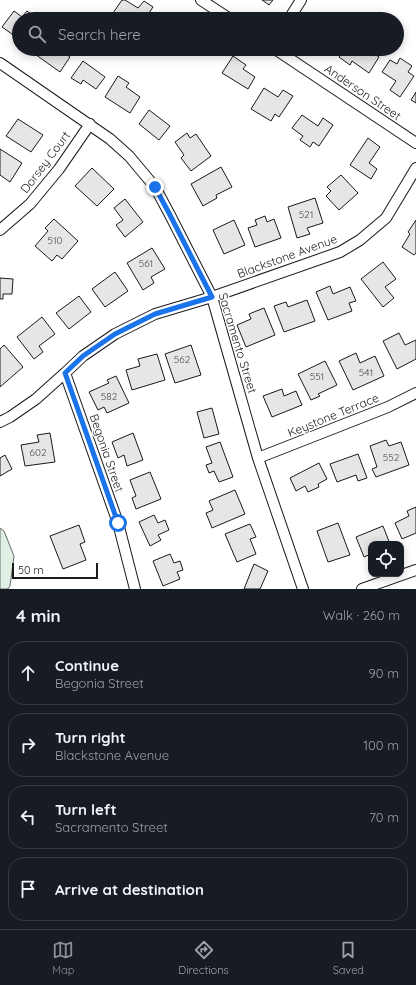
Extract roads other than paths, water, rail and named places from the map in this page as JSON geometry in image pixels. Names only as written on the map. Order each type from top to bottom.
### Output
[{"type":"street","points":[[201,0],[219,12]]},
{"type":"street","points":[[293,12],[301,0]]},
{"type":"street","name":"Anderson Street","points":[[286,56],[416,143]]},
{"type":"street","name":"Sacramento Street","points":[[0,63],[110,139],[129,156],[155,187],[212,297],[258,458],[303,589]]},
{"type":"street","name":"Dorsey Court","points":[[0,230],[30,204],[59,169],[90,124]]},
{"type":"street","name":"Blackstone Avenue","points":[[0,422],[36,399],[83,356],[115,334],[155,314],[212,297],[340,252],[360,240],[386,218],[416,168]]},
{"type":"street","name":"Begonia Street","points":[[65,373],[118,523],[135,589]]},
{"type":"street","name":"Keystone Terrace","points":[[258,458],[388,407],[416,393]]},
{"type":"street","points":[[362,589],[416,570]]}]
